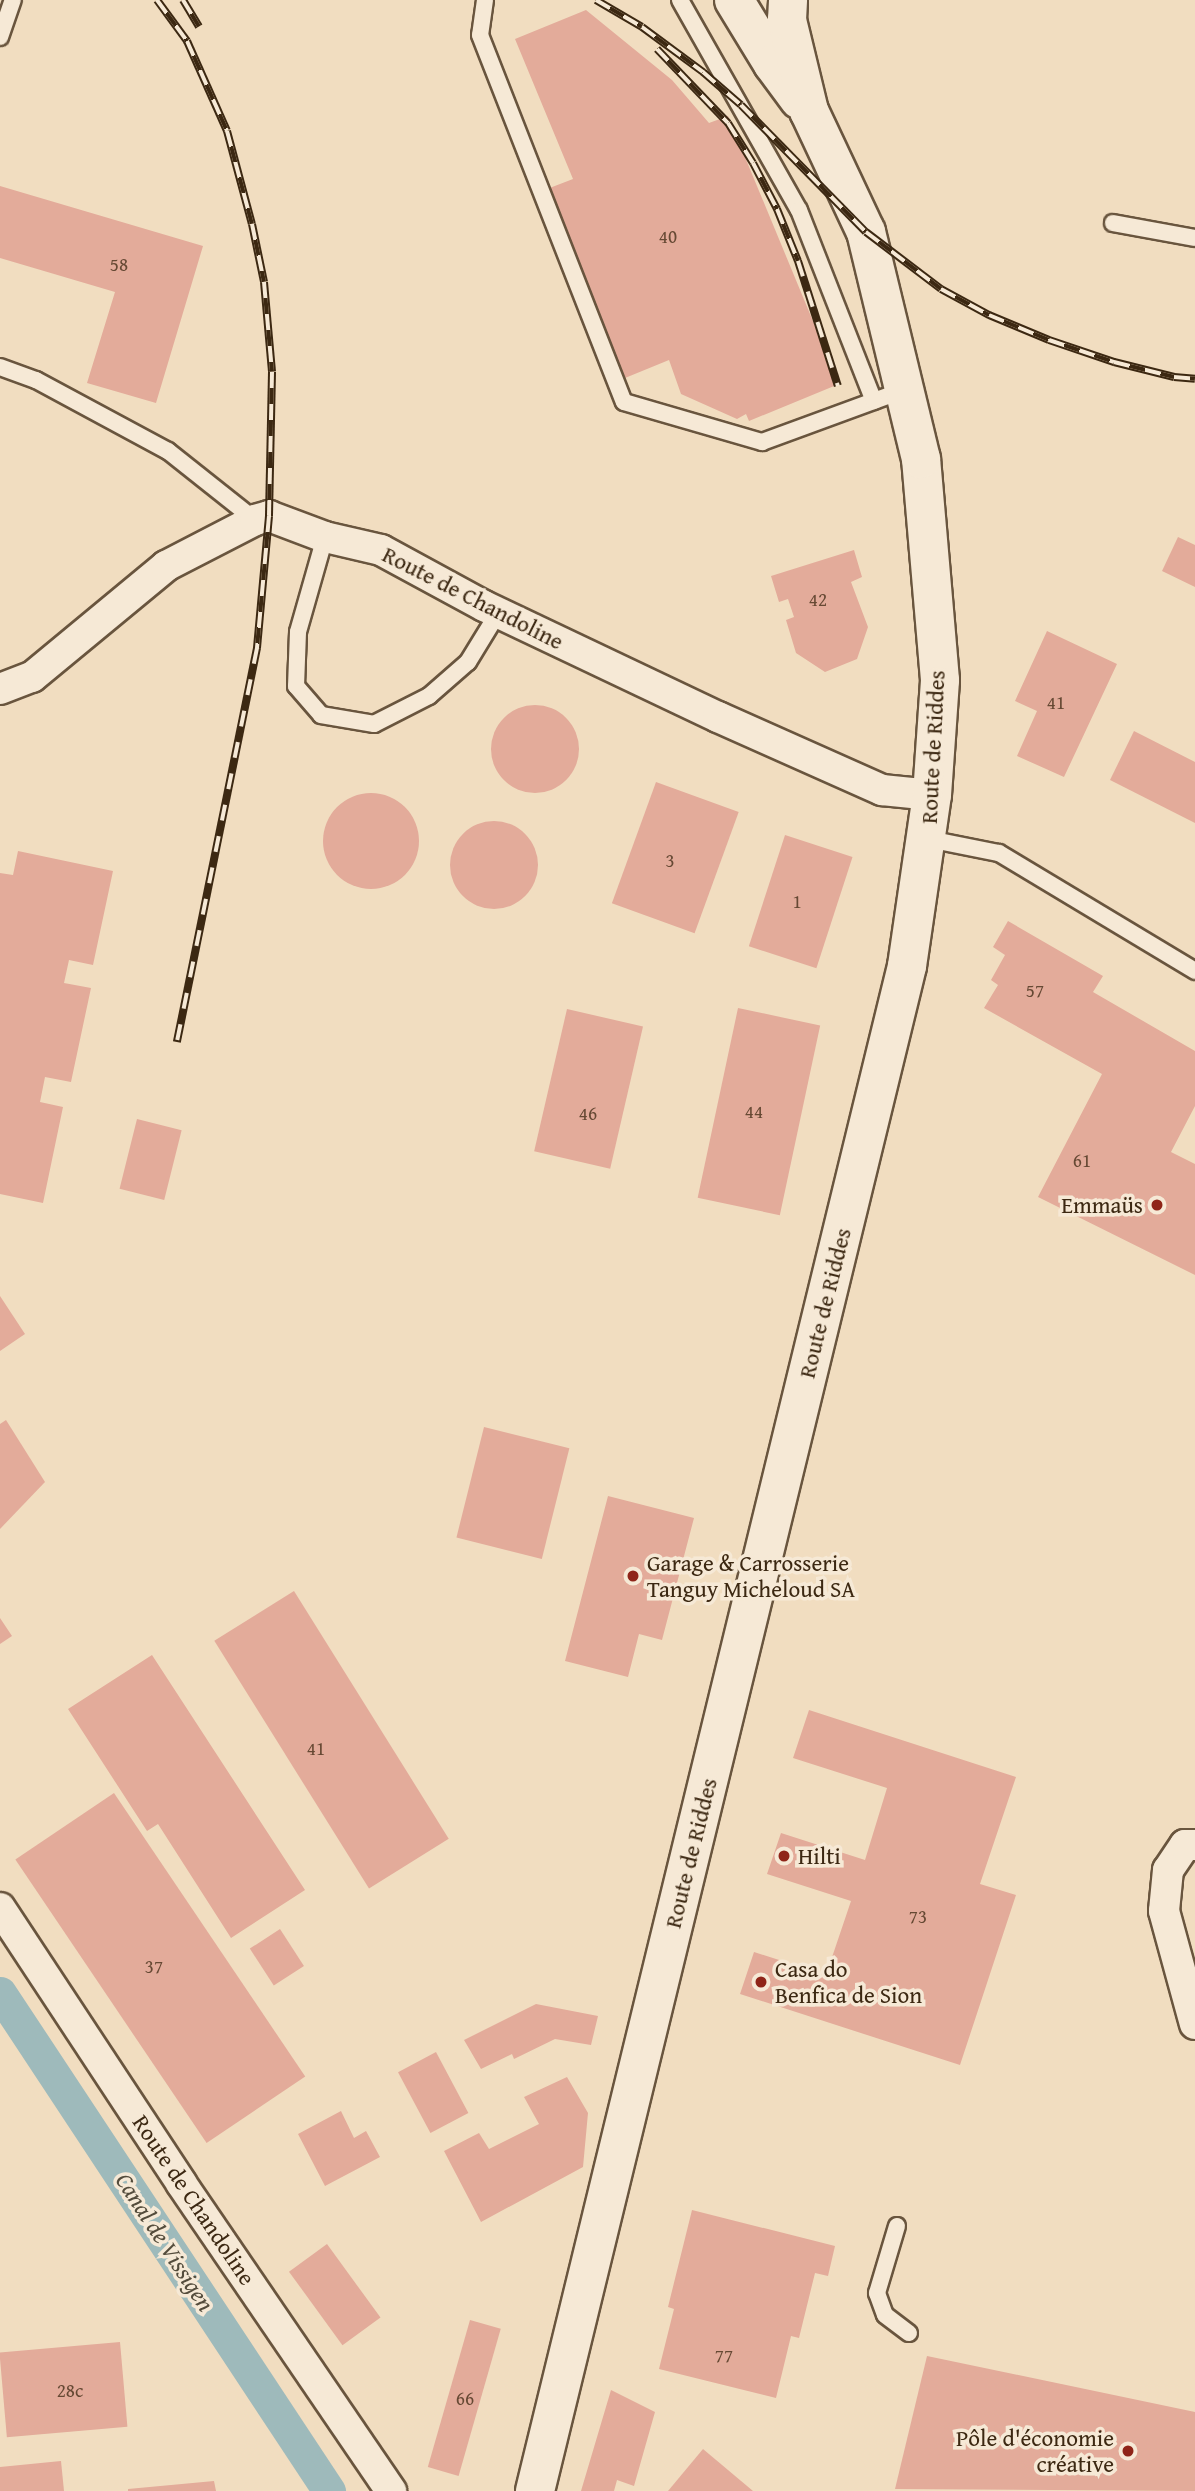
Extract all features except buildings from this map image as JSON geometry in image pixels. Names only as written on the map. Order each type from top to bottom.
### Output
[{"type":"street","name":"Route de Riddes","points":[[734,0],[773,64],[809,111]]},
{"type":"street","name":"Route de Riddes","points":[[535,2491],[907,966],[928,839],[940,680],[921,459],[889,395],[866,232],[809,111],[787,20],[788,0]]},
{"type":"street","name":"Route de Chandoline","points":[[255,520],[269,516],[325,537],[381,550],[498,613],[718,718],[882,790],[932,795]]},
{"type":"street","points":[[0,689],[32,677],[166,566],[255,520]]},
{"type":"street","points":[[1195,1845],[1185,1845],[1168,1870],[1164,1910],[1195,2024]]},
{"type":"street","name":"Route de Chandoline","points":[[0,1908],[181,2183],[390,2491]]},
{"type":"lane","points":[[0,37],[13,0]]},
{"type":"lane","points":[[485,0],[480,35],[624,402],[762,442],[889,395],[799,210],[680,0]]},
{"type":"lane","points":[[1113,223],[1195,238]]},
{"type":"lane","points":[[0,367],[36,380],[168,451],[255,520]]},
{"type":"lane","points":[[325,537],[298,632],[296,686],[321,715],[374,724],[429,696],[468,662],[498,613]]},
{"type":"lane","points":[[928,839],[999,853],[1195,971]]},
{"type":"lane","points":[[897,2226],[877,2293],[885,2315],[909,2333]]},
{"type":"waterway","name":"Canal de Vissigen","points":[[0,1993],[329,2491]]},
{"type":"railway","points":[[157,0],[187,41],[227,131],[252,224],[264,282],[272,372],[269,516],[257,648],[177,1042]]},
{"type":"railway","points":[[183,0],[199,27]]},
{"type":"railway","points":[[596,0],[642,27],[703,72],[741,105],[866,232],[941,289],[989,315],[1049,340],[1114,362],[1174,377],[1195,379]]},
{"type":"railway","points":[[657,49],[728,123],[753,163],[777,209],[798,261],[838,386]]},
{"type":"place","name":"Emmaüs","points":[[1157,1205]]},
{"type":"place","name":"Garage & Carrosserie Tanguy Micheloud SA","points":[[633,1576]]},
{"type":"place","name":"Hilti","points":[[784,1856]]},
{"type":"place","name":"Casa do Benfica de Sion","points":[[761,1982]]},
{"type":"place","name":"Pôle d'économie créative","points":[[1128,2451]]}]
